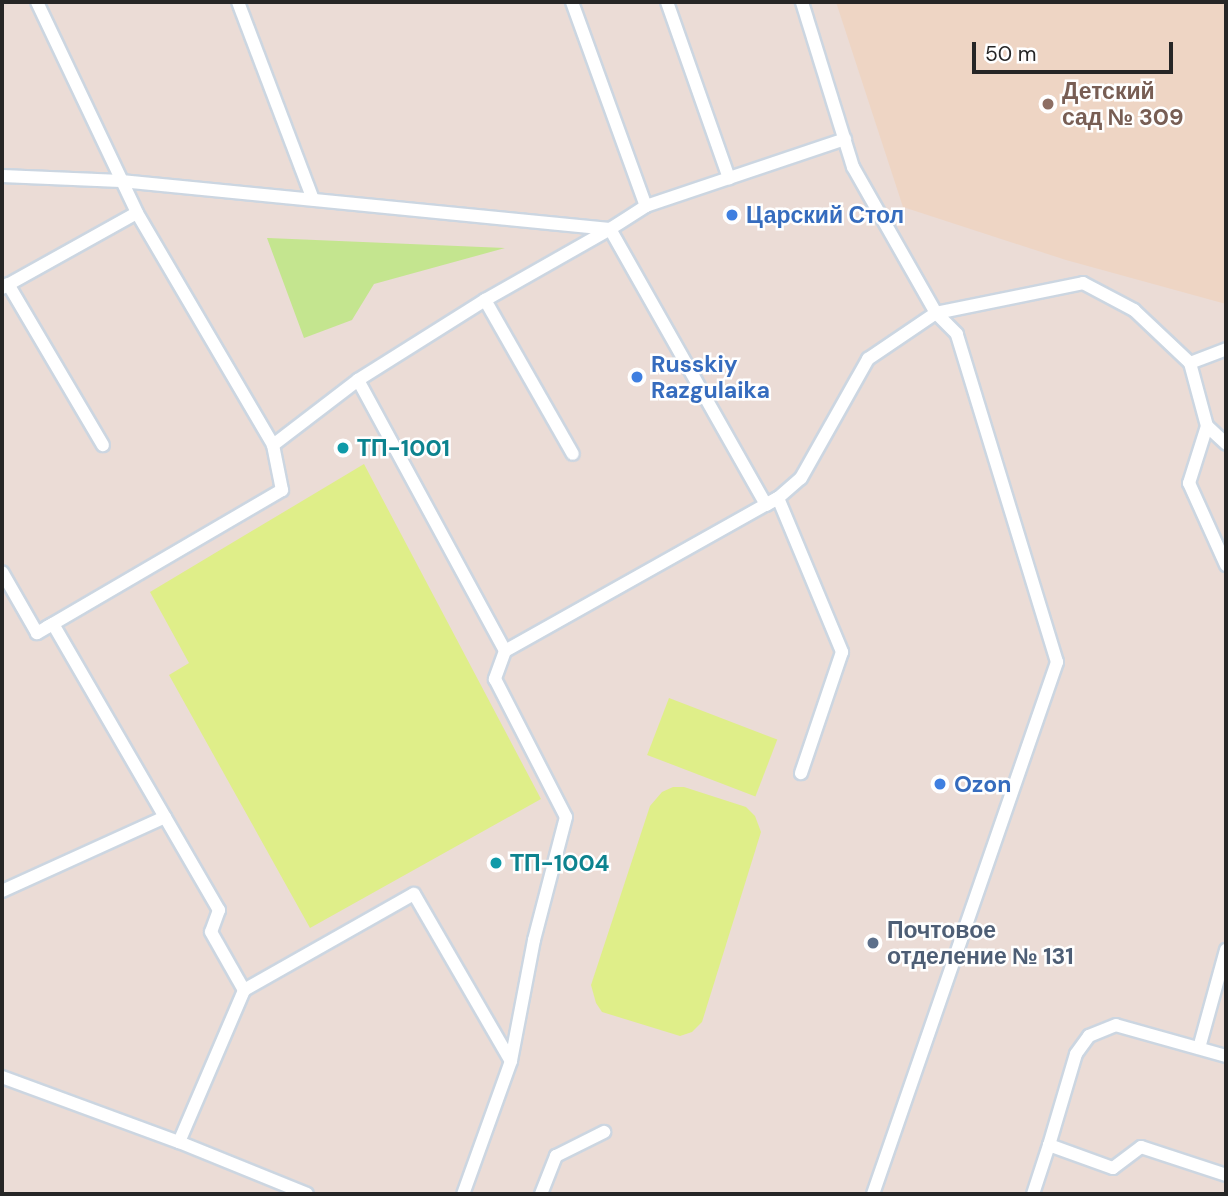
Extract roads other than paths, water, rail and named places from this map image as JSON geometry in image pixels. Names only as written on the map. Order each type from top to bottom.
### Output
[{"type":"lane","points":[[2,572],[37,634],[282,490],[273,445],[137,213],[37,2]]},
{"type":"lane","points":[[238,2],[313,199]]},
{"type":"lane","points":[[572,2],[646,206]]},
{"type":"lane","points":[[667,2],[729,178]]},
{"type":"lane","points":[[802,2],[853,167],[936,313],[957,334],[1057,662],[873,1194]]},
{"type":"lane","points":[[273,445],[358,380],[485,300],[646,206],[845,139]]},
{"type":"lane","points":[[2,176],[121,181],[610,229]]},
{"type":"lane","points":[[103,445],[5,286],[137,213]]},
{"type":"lane","points":[[610,229],[766,505]]},
{"type":"lane","points":[[463,1194],[511,1061],[534,940],[566,817],[495,679],[505,651],[778,498],[801,478],[868,359],[936,313],[1083,283],[1134,310],[1190,363],[1207,426],[1226,444]]},
{"type":"lane","points":[[485,300],[573,454]]},
{"type":"lane","points":[[1190,363],[1226,349]]},
{"type":"lane","points":[[358,380],[505,651]]},
{"type":"lane","points":[[1207,426],[1189,483],[1226,565]]},
{"type":"lane","points":[[778,498],[842,652],[801,773]]},
{"type":"lane","points":[[53,625],[219,910],[211,932],[244,990]]},
{"type":"lane","points":[[2,891],[165,817]]},
{"type":"lane","points":[[179,1142],[244,990],[414,894],[511,1061]]},
{"type":"lane","points":[[1199,1048],[1226,950]]},
{"type":"lane","points":[[1033,1194],[1076,1054],[1090,1036],[1116,1025],[1226,1056]]},
{"type":"lane","points":[[2,1077],[179,1142],[307,1194]]},
{"type":"lane","points":[[541,1194],[556,1156],[604,1132]]},
{"type":"lane","points":[[1049,1145],[1113,1168],[1141,1147],[1226,1175]]},
{"type":"place","name":"Детский сад № 309","points":[[1048,104]]},
{"type":"place","name":"Царский Стол","points":[[732,215]]},
{"type":"place","name":"Russkiy Razgulaika","points":[[637,377]]},
{"type":"place","name":"ТП-1001","points":[[343,448]]},
{"type":"place","name":"Ozon","points":[[940,784]]},
{"type":"place","name":"ТП-1004","points":[[496,863]]},
{"type":"place","name":"Почтовое отделение № 131","points":[[873,943]]}]
